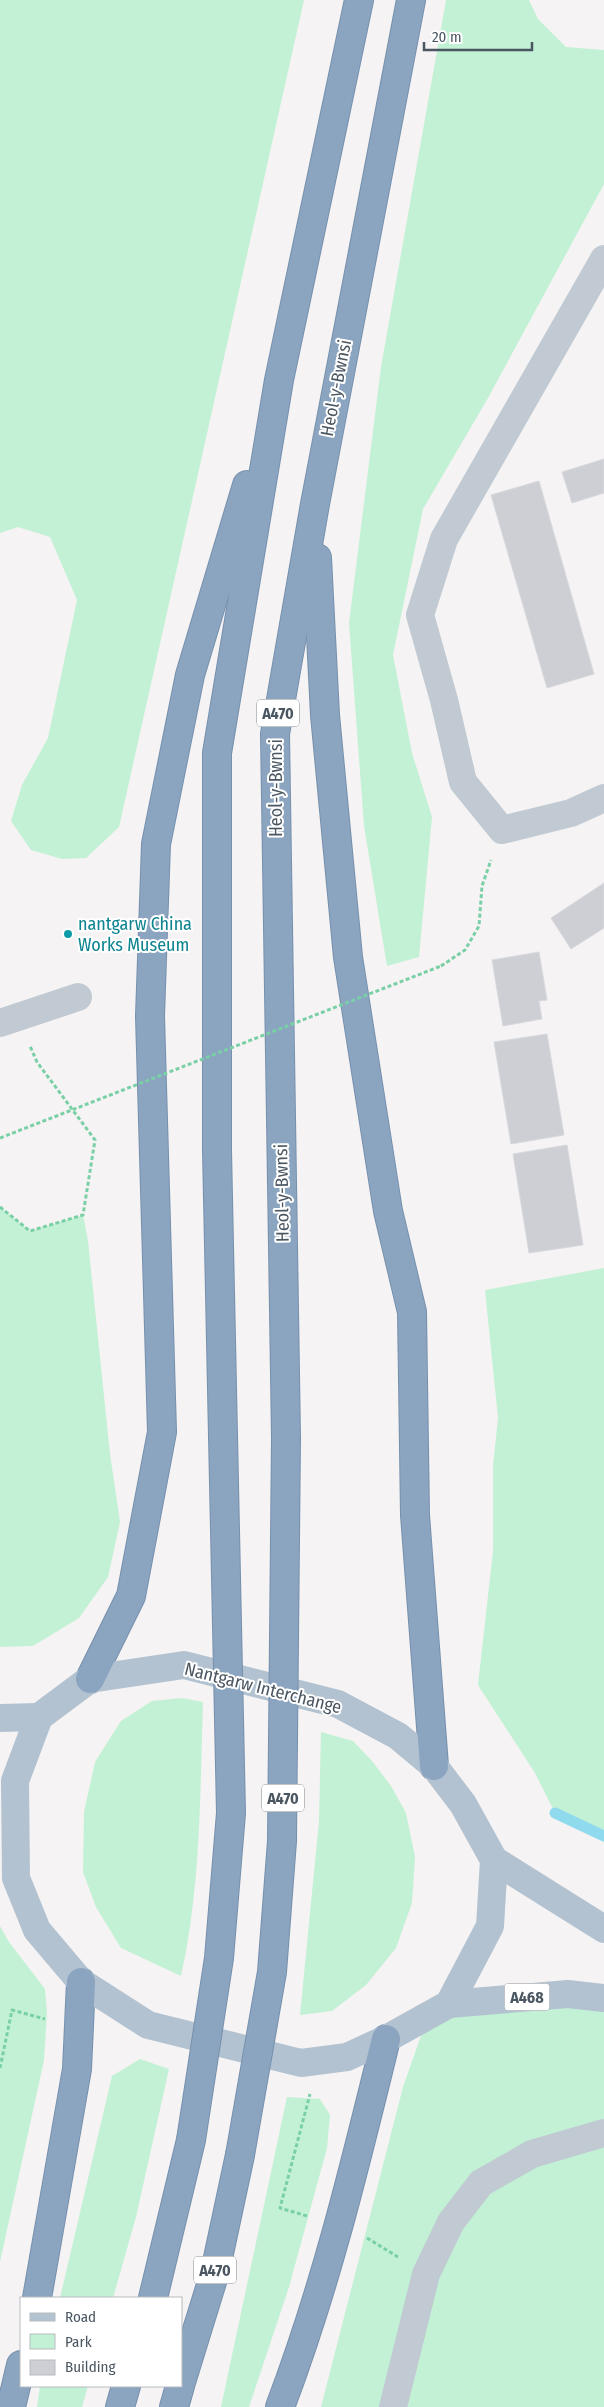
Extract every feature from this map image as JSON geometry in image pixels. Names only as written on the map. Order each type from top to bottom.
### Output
[{"type":"highway","points":[[153,2297],[191,2140],[220,1958],[231,1813],[217,1150],[217,753],[279,380],[358,0]]},
{"type":"highway","name":"Heol-y-Bwnsi","points":[[182,2381],[215,2272],[240,2155],[272,1972],[282,1841],[286,1438],[275,734],[315,504],[410,0]]},
{"type":"highway","points":[[90,1679],[131,1596],[162,1432],[150,1016],[156,844],[190,675],[279,380]]},
{"type":"highway","points":[[315,504],[325,715],[348,957],[388,1211],[412,1312],[415,1515],[434,1766]]},
{"type":"highway","points":[[36,2297],[77,2069],[81,1982]]},
{"type":"highway","points":[[280,2407],[297,2362],[335,2244],[386,2039]]},
{"type":"highway","points":[[11,2407],[20,2369]]},
{"type":"highway","points":[[120,2407],[126,2387]]},
{"type":"highway","name":"A470","points":[[174,2407],[180,2387]]},
{"type":"main road","name":"Nantgarw Interchange","points":[[38,1717],[90,1679],[184,1665],[338,1704],[398,1736],[434,1766],[463,1804],[494,1860]]},
{"type":"main road","points":[[0,1718],[38,1717],[15,1781],[8,1868],[37,1930],[81,1982],[148,2025],[301,2062],[347,2057],[386,2039],[449,2004],[490,1926],[494,1860],[604,1930]]},
{"type":"main road","name":"A468","points":[[449,2004],[568,1994],[604,1998]]},
{"type":"street","points":[[604,258],[444,539],[420,615],[444,700],[462,782],[502,830],[571,813],[604,798]]},
{"type":"street","points":[[8,1020],[78,998]]},
{"type":"street","points":[[393,2407],[426,2274],[451,2222],[481,2183],[532,2154],[604,2133]]},
{"type":"path","points":[[0,1138],[441,966],[465,950],[479,926],[482,886],[502,830]]},
{"type":"path","points":[[0,1207],[30,1231],[83,1215],[94,1140],[8,1020]]},
{"type":"path","points":[[0,2068],[12,2010],[45,2019]]},
{"type":"path","points":[[308,2217],[280,2208],[312,2086]]},
{"type":"path","points":[[364,2236],[426,2274]]},
{"type":"green space","points":[[0,0],[304,0],[119,827],[86,858],[62,859],[31,850],[11,821],[22,785],[48,738],[77,600],[50,537],[18,527],[0,533]]},
{"type":"green space","points":[[446,0],[529,0],[538,19],[566,47],[604,50],[604,184],[488,398],[423,509],[393,655],[412,753],[432,817],[419,957],[387,966],[364,826],[349,623],[381,367]]},
{"type":"green space","points":[[0,1207],[30,1231],[83,1215],[88,1241],[110,1454],[120,1522],[108,1577],[79,1618],[33,1646],[0,1647]]},
{"type":"green space","points":[[604,1268],[604,1836],[555,1813],[535,1773],[478,1685],[493,1551],[493,1466],[498,1418],[485,1290]]},
{"type":"green space","points":[[182,1698],[203,1702],[196,1874],[188,1942],[181,1976],[121,1948],[96,1907],[83,1872],[84,1812],[95,1762],[121,1721],[152,1701]]},
{"type":"green space","points":[[321,1732],[353,1741],[372,1761],[391,1786],[406,1813],[415,1857],[412,1903],[396,1948],[366,1985],[332,2011],[300,2015],[319,1821]]},
{"type":"green space","points":[[0,1926],[9,1942],[45,1989],[47,2013],[44,2060],[0,2262]]},
{"type":"green space","points":[[604,1998],[604,2407],[321,2407],[403,2087],[428,2016]]},
{"type":"green space","points":[[140,2059],[169,2069],[136,2217],[113,2297],[60,2297],[112,2076]]},
{"type":"green space","points":[[287,2097],[320,2099],[330,2115],[327,2148],[289,2287],[249,2407],[221,2407]]},
{"type":"green space","points":[[40,2387],[88,2387],[82,2407],[37,2407]]},
{"type":"building","points":[[604,459],[604,493],[572,503],[562,472]]},
{"type":"building","points":[[539,481],[594,674],[547,688],[491,495]]},
{"type":"building","points":[[604,883],[604,928],[571,949],[551,918]]},
{"type":"building","points":[[539,952],[547,1000],[539,1001],[542,1019],[503,1026],[492,960]]},
{"type":"building","points":[[547,1034],[564,1135],[511,1144],[494,1042]]},
{"type":"building","points":[[567,1145],[583,1245],[529,1253],[513,1154]]},
{"type":"waterway","points":[[555,1813],[604,1836]]},
{"type":"place","name":"nantgarw China Works Museum","points":[[68,934]]}]
